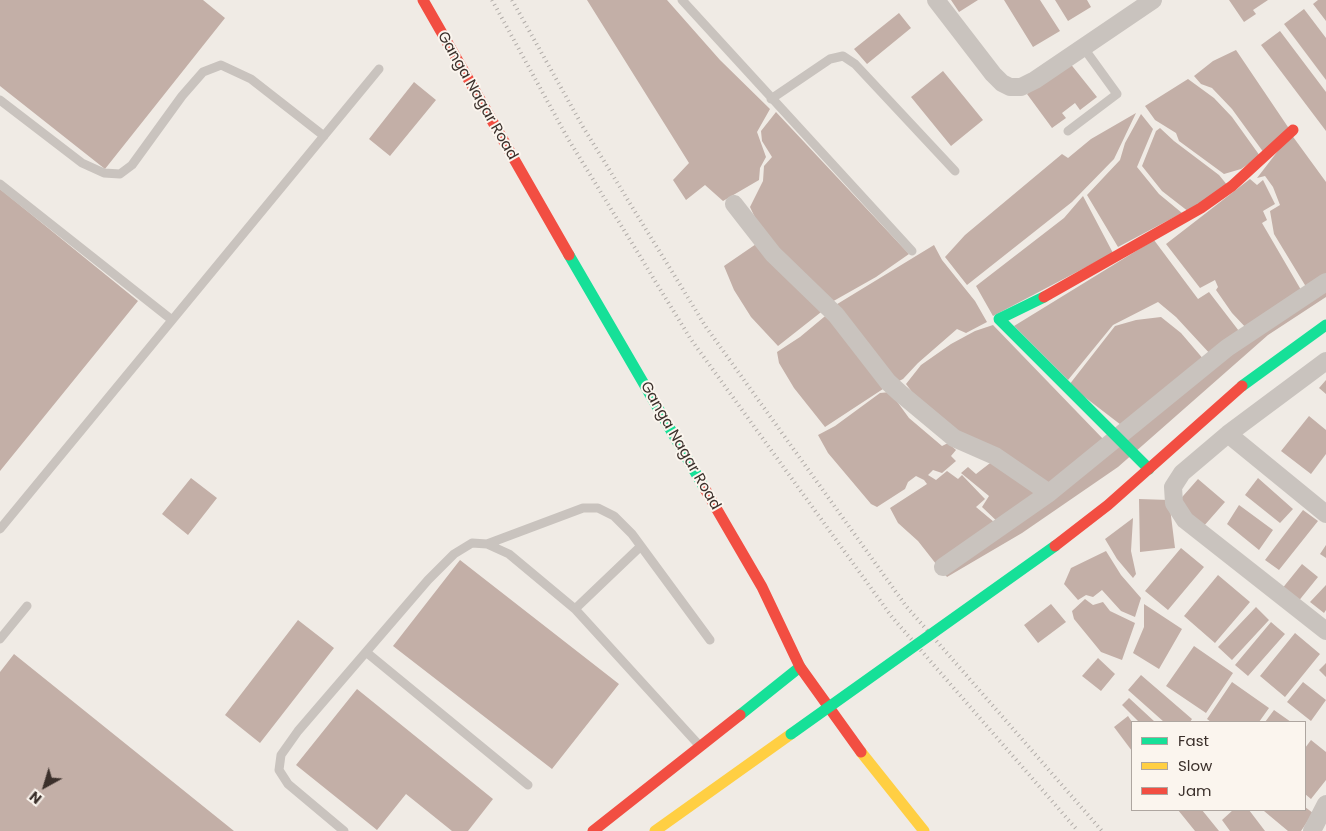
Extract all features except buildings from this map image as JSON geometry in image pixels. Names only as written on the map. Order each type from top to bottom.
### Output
[{"type":"street","name":"Ganga Nagar Road","points":[[422,0],[762,588],[800,667],[852,741],[924,831]]},
{"type":"street","points":[[936,0],[993,74],[1002,83],[1010,87],[1021,87],[1034,80],[1153,0]]},
{"type":"street","points":[[1148,469],[1000,319],[1048,295],[1201,208],[1232,186],[1293,130]]},
{"type":"street","points":[[734,204],[773,254],[836,315],[888,382],[954,438],[995,456],[1049,493]]},
{"type":"street","points":[[943,567],[1049,493],[1227,348],[1326,282]]},
{"type":"street","points":[[655,831],[1048,551],[1108,505],[1240,388],[1326,325]]},
{"type":"street","points":[[1326,361],[1228,434],[1182,473],[1173,487],[1174,502],[1185,520],[1326,631]]},
{"type":"street","points":[[1228,434],[1326,514]]},
{"type":"street","points":[[593,831],[800,667]]},
{"type":"street","points":[[1314,830],[1326,804]]},
{"type":"lane","points":[[682,0],[912,251]]},
{"type":"lane","points":[[1068,131],[1117,94],[1084,47]]},
{"type":"lane","points":[[771,99],[830,58],[843,56],[855,64],[955,172]]},
{"type":"lane","points":[[0,100],[82,163],[104,173],[120,174],[132,165],[182,96],[203,72],[221,65],[251,79],[324,136]]},
{"type":"lane","points":[[0,529],[4,518],[172,320],[379,69]]},
{"type":"lane","points":[[0,184],[172,320]]},
{"type":"lane","points":[[487,544],[583,508],[598,508],[614,516],[641,546],[710,640]]},
{"type":"lane","points":[[344,831],[288,784],[280,770],[281,755],[298,731],[428,580],[454,554],[472,543],[487,544],[509,554],[575,609],[700,747]]},
{"type":"lane","points":[[575,609],[641,546]]},
{"type":"lane","points":[[0,639],[27,606]]},
{"type":"lane","points":[[366,652],[528,785]]},
{"type":"railway","points":[[492,0],[567,137],[690,338],[892,617],[1078,831]]},
{"type":"railway","points":[[512,0],[583,127],[706,327],[906,606],[1102,831]]},
{"type":"traffic: fast","points":[[569,255],[705,489]]},
{"type":"traffic: fast","points":[[1044,297],[999,319],[1149,469]]},
{"type":"traffic: fast","points":[[1242,386],[1326,325]]},
{"type":"traffic: fast","points":[[791,734],[1055,546]]},
{"type":"traffic: fast","points":[[740,715],[800,667]]},
{"type":"traffic: slow","points":[[655,831],[791,734]]},
{"type":"traffic: slow","points":[[861,752],[924,831]]},
{"type":"traffic: jam","points":[[423,0],[569,255]]},
{"type":"traffic: jam","points":[[1044,297],[1201,208],[1232,186],[1293,130]]},
{"type":"traffic: jam","points":[[1055,546],[1108,505],[1242,386]]},
{"type":"traffic: jam","points":[[705,489],[762,587],[800,667],[861,752]]},
{"type":"traffic: jam","points":[[593,831],[740,715]]}]
